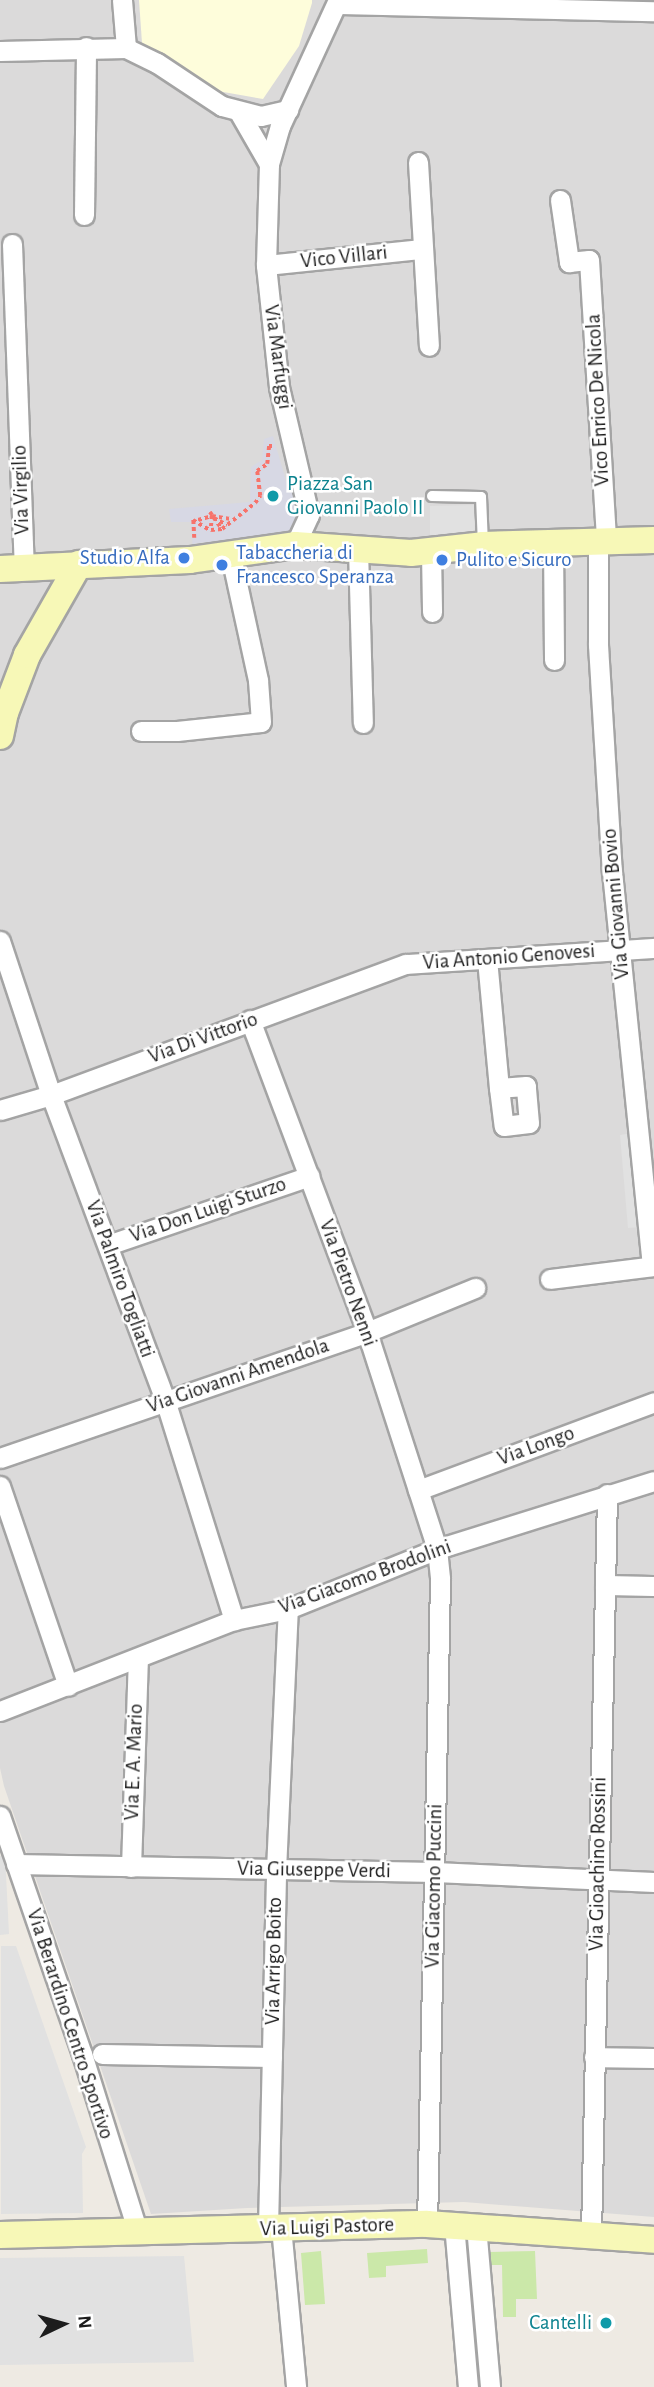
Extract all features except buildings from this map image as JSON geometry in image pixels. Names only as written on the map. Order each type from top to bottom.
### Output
[{"type":"street","points":[[122,0],[126,48]]},
{"type":"street","points":[[338,2],[654,11]]},
{"type":"street","name":"Via Marfuggi","points":[[295,545],[309,514],[279,387],[266,265],[268,164],[288,110],[338,2]]},
{"type":"street","points":[[84,215],[86,47]]},
{"type":"street","points":[[0,51],[126,48],[157,63],[222,106],[261,116],[288,110]]},
{"type":"street","points":[[239,112],[268,164]]},
{"type":"street","points":[[418,162],[429,346]]},
{"type":"street","name":"Vico Enrico De Nicola","points":[[561,200],[569,262],[589,260],[602,540]]},
{"type":"street","name":"Via Virgilio","points":[[12,244],[12,568]]},
{"type":"street","name":"Vico Villari","points":[[266,265],[422,249]]},
{"type":"street","name":"Via Giovanni Bovio","points":[[602,540],[598,645],[618,949],[653,1266]]},
{"type":"street","points":[[12,568],[232,556],[295,545],[380,552],[431,552],[483,545],[654,540]]},
{"type":"street","points":[[553,542],[554,660]]},
{"type":"street","points":[[358,549],[363,723]]},
{"type":"street","points":[[431,552],[432,612]]},
{"type":"street","points":[[141,731],[177,731],[261,722],[258,680],[232,556]]},
{"type":"street","points":[[0,736],[5,713],[27,655],[79,564]]},
{"type":"street","name":"Via Palmiro Togliatti","points":[[0,941],[51,1095],[165,1400],[234,1619]]},
{"type":"street","name":"Via Antonio Genovesi","points":[[406,964],[654,948]]},
{"type":"street","points":[[487,959],[499,1088]]},
{"type":"street","name":"Via Di Vittorio","points":[[0,1110],[51,1095],[406,964]]},
{"type":"street","name":"Via Pietro Nenni","points":[[250,1020],[367,1332],[438,1549]]},
{"type":"street","name":"Via Don Luigi Sturzo","points":[[108,1244],[309,1176]]},
{"type":"street","points":[[550,1279],[653,1266]]},
{"type":"street","name":"Via Giovanni Amendola","points":[[0,1458],[367,1332],[475,1288]]},
{"type":"street","name":"Via Longo","points":[[418,1490],[654,1402]]},
{"type":"street","name":"Via Giacomo Brodolini","points":[[0,1711],[234,1619],[289,1609],[438,1549],[654,1481]]},
{"type":"street","points":[[0,1486],[68,1686]]},
{"type":"street","name":"Via Gioachino Rossini","points":[[591,2234],[607,1494]]},
{"type":"street","name":"Via Giacomo Puccini","points":[[426,2224],[435,1872],[440,1579],[438,1549]]},
{"type":"street","points":[[605,1585],[654,1586]]},
{"type":"street","name":"Via Arrigo Boito","points":[[289,1609],[276,1870],[272,2057],[274,2228],[296,2387]]},
{"type":"street","name":"Via E. A. Mario","points":[[131,1867],[138,1658]]},
{"type":"street","name":"Via Berardino Centro Sportivo","points":[[0,1816],[82,2054],[138,2233]]},
{"type":"street","name":"Via Giuseppe Verdi","points":[[16,1864],[435,1872],[654,1882]]},
{"type":"street","points":[[102,2054],[272,2057]]},
{"type":"street","points":[[594,2057],[654,2058]]},
{"type":"street","name":"Via Luigi Pastore","points":[[0,2235],[426,2224],[654,2239]]},
{"type":"street","points":[[465,2225],[468,2387]]},
{"type":"street","points":[[465,2225],[490,2387]]},
{"type":"lane","points":[[432,496],[481,498],[483,545]]},
{"type":"path","points":[[211,514],[211,530],[222,529],[260,496],[257,471],[267,464],[269,446],[275,445]]},
{"type":"path","points":[[198,520],[211,514],[232,519]]},
{"type":"path","points":[[201,525],[211,514]]},
{"type":"path","points":[[211,514],[227,525]]},
{"type":"path","points":[[206,528],[211,514]]},
{"type":"path","points":[[211,514],[222,529]]},
{"type":"shaded area","points":[[0,0],[654,0],[654,2217],[464,2202],[247,2208],[151,2214],[4,1786],[0,1768]]},
{"type":"shaded area","points":[[139,0],[312,0],[312,3],[299,46],[263,99],[212,90],[142,43]]},
{"type":"shaded area","name":"Piazza San Giovanni Paolo II","points":[[273,436],[289,491],[293,491],[297,501],[298,519],[293,528],[286,537],[195,543],[193,552],[191,522],[171,522],[169,509],[250,502],[251,467],[262,460],[264,439]]},
{"type":"shaded area","points":[[474,505],[475,537],[430,538],[430,506]]},
{"type":"shaded area","points":[[633,1133],[641,1227],[628,1228],[620,1135]]},
{"type":"shaded area","points":[[5,1855],[9,1934],[0,1935],[0,1856]]},
{"type":"shaded area","points":[[1,1946],[16,1946],[86,2147],[82,2154],[83,2213],[1,2214]]},
{"type":"shaded area","points":[[184,2256],[194,2362],[0,2365],[0,2258]]},
{"type":"green space","points":[[427,2249],[428,2263],[386,2266],[386,2277],[369,2278],[367,2253]]},
{"type":"green space","points":[[321,2251],[325,2304],[305,2305],[301,2253]]},
{"type":"green space","points":[[535,2251],[537,2299],[516,2299],[516,2317],[503,2317],[502,2265],[490,2265],[490,2252]]},
{"type":"place","name":"Piazza San Giovanni Paolo II","points":[[273,496]]},
{"type":"place","name":"Studio Alfa","points":[[184,558]]},
{"type":"place","name":"Pulito e Sicuro","points":[[442,560]]},
{"type":"place","name":"Tabaccheria di Francesco Speranza","points":[[222,565]]},
{"type":"place","name":"Cantelli","points":[[606,2323]]}]
